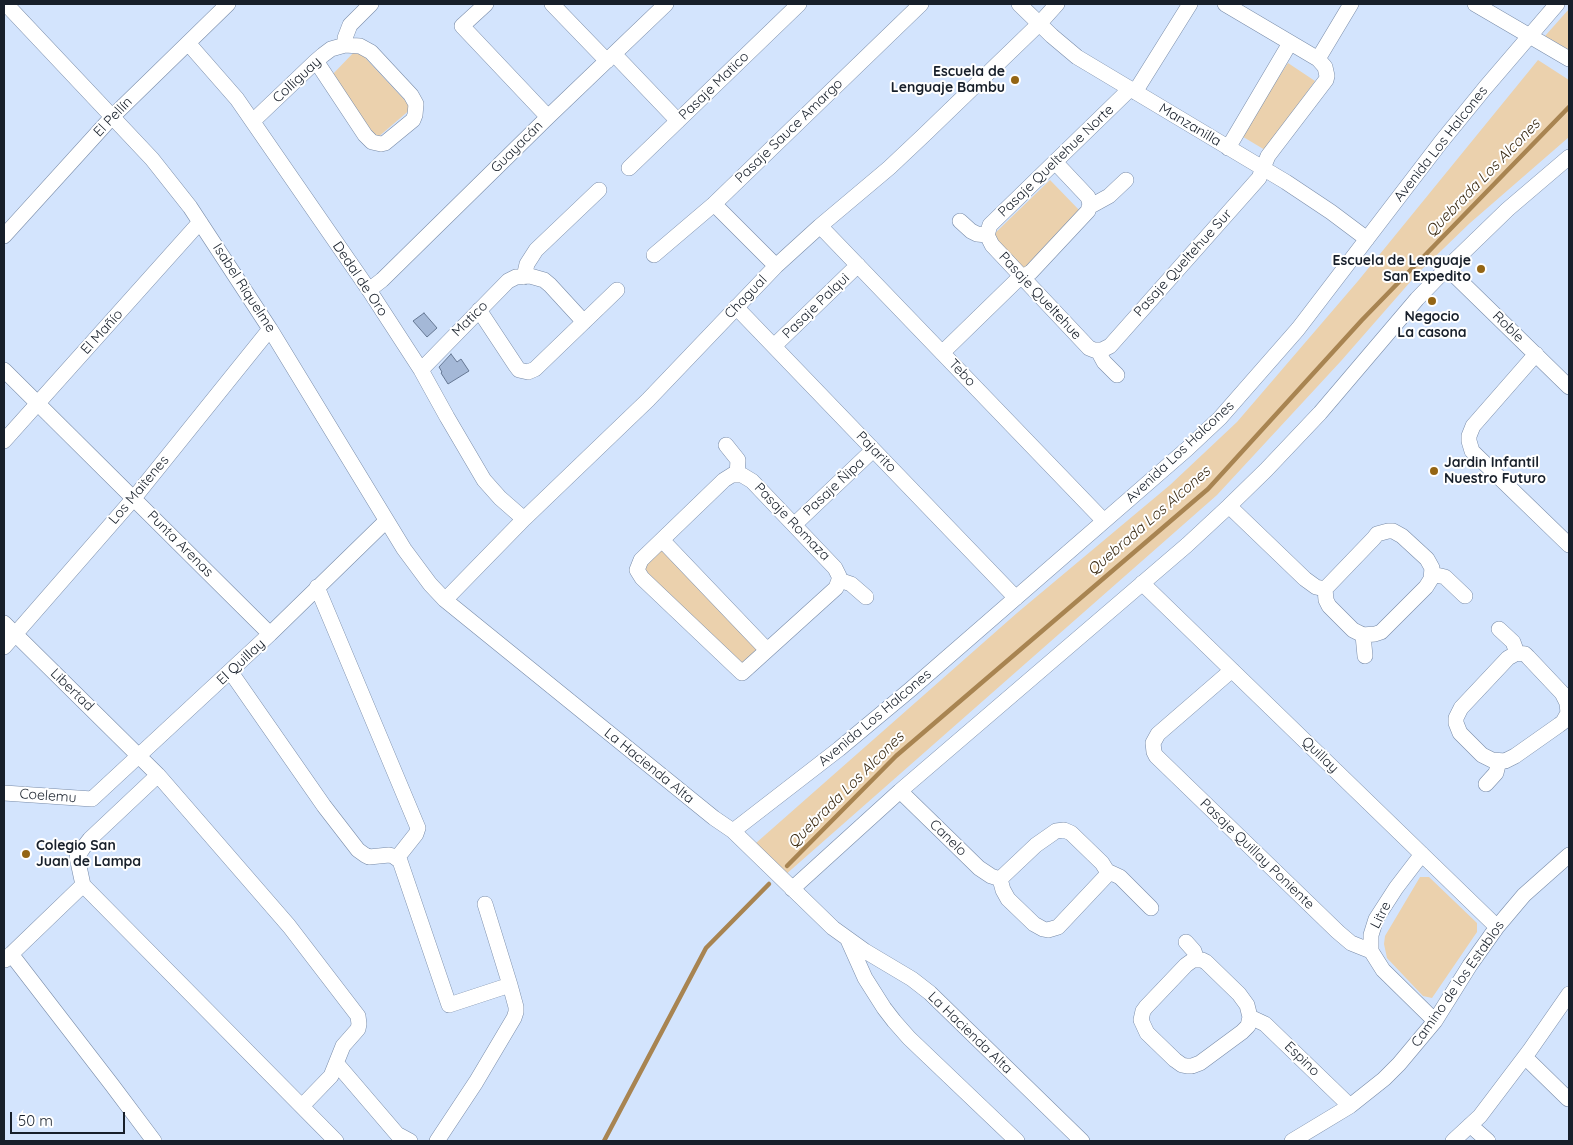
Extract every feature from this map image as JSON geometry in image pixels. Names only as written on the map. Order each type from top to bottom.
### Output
[{"type":"street","name":"Isabel Riquelme","points":[[6,4],[166,175],[200,222],[270,329],[386,521],[419,571],[446,600]]},
{"type":"street","name":"El Pellín","points":[[4,236],[112,117],[228,4]]},
{"type":"street","points":[[316,61],[368,139],[381,144],[390,140],[413,120],[416,104],[411,95],[370,52],[360,46],[345,45],[350,25],[371,4]]},
{"type":"street","points":[[486,4],[462,26],[548,117]]},
{"type":"street","points":[[552,4],[678,121]]},
{"type":"street","name":"Guayacán","points":[[369,290],[382,280],[665,4]]},
{"type":"street","name":"Pasaje Matico","points":[[628,168],[799,4]]},
{"type":"street","name":"Pasaje Sauce Amargo","points":[[654,256],[714,204],[921,4]]},
{"type":"street","name":"Manzanilla","points":[[1019,4],[1077,56],[1309,197],[1367,239]]},
{"type":"street","name":"Chagual","points":[[446,600],[524,520],[648,400],[776,266],[896,162],[1040,23],[1057,4]]},
{"type":"street","name":"Pasaje Queltehue Norte","points":[[986,235],[990,225],[1133,90],[1190,4]]},
{"type":"street","points":[[1225,4],[1318,59],[1351,4]]},
{"type":"street","points":[[1475,4],[1569,59]]},
{"type":"street","name":"Avenida Los Halcones","points":[[733,831],[876,719],[1187,449],[1240,396],[1298,329],[1441,142],[1557,4]]},
{"type":"street","name":"Dedal de Oro","points":[[188,43],[219,77],[253,122],[369,290],[421,370],[484,480],[524,520]]},
{"type":"street","points":[[1228,148],[1290,43]]},
{"type":"street","name":"Colliguay","points":[[253,122],[316,61],[331,50],[345,45]]},
{"type":"street","name":"Pasaje Queltehue Sur","points":[[1098,351],[1110,346],[1259,178],[1268,156],[1324,84],[1327,76],[1326,71],[1318,59]]},
{"type":"street","points":[[792,889],[900,790],[1187,545],[1229,506],[1320,413],[1417,299],[1447,268],[1508,210],[1569,157]]},
{"type":"street","points":[[1055,162],[1088,197],[1089,208]]},
{"type":"street","points":[[942,353],[1016,280],[1032,272],[1089,208],[1109,196],[1126,180]]},
{"type":"street","points":[[584,322],[550,285],[537,278],[524,276],[527,264],[536,250],[599,190]]},
{"type":"street","points":[[714,204],[776,266]]},
{"type":"street","name":"Pasaje Queltehue","points":[[960,221],[971,231],[986,235],[989,242],[1089,348],[1098,351],[1104,362],[1117,375]]},
{"type":"street","name":"El Mañío","points":[[4,442],[200,222]]},
{"type":"street","name":"Tebo","points":[[820,226],[1104,521]]},
{"type":"street","name":"Pasaje Palqui","points":[[774,346],[858,265]]},
{"type":"street","name":"Roble","points":[[1447,268],[1569,386]]},
{"type":"street","name":"Matico","points":[[421,370],[508,281],[524,276]]},
{"type":"street","points":[[479,310],[516,366],[523,372],[528,372],[534,369],[617,290]]},
{"type":"street","name":"Pajarito","points":[[736,307],[1016,598]]},
{"type":"street","name":"Los Maitenes","points":[[4,647],[134,498],[270,329]]},
{"type":"street","points":[[1536,354],[1473,426],[1469,441],[1476,455],[1569,545]]},
{"type":"street","name":"Punta Arenas","points":[[4,370],[270,634]]},
{"type":"street","points":[[726,445],[738,460],[737,475],[732,475],[724,480],[641,560],[638,570],[642,578],[742,673],[836,588],[839,580]]},
{"type":"street","name":"Pasaje Ñipa","points":[[794,525],[873,450]]},
{"type":"street","name":"Pasaje Romaza","points":[[737,475],[748,477],[752,481],[838,571],[839,580],[851,584],[866,597]]},
{"type":"street","points":[[1229,506],[1305,579],[1316,587],[1325,589]]},
{"type":"street","name":"El Quillay","points":[[92,799],[270,634],[386,521]]},
{"type":"street","points":[[1388,530],[1402,536],[1427,559],[1430,563],[1432,574],[1429,583],[1385,628],[1375,634],[1363,635],[1353,630],[1326,600],[1325,589],[1378,534],[1388,530]]},
{"type":"street","points":[[662,540],[767,650]]},
{"type":"street","points":[[1432,574],[1445,577],[1465,596]]},
{"type":"street","name":"Quillay","points":[[1142,583],[1497,926]]},
{"type":"street","points":[[317,588],[418,828],[416,834],[397,858]]},
{"type":"street","name":"La Hacienda Alta","points":[[446,600],[707,812],[733,831],[820,916],[847,939],[898,970],[930,993],[1082,1141]]},
{"type":"street","name":"Libertad","points":[[4,624],[158,775],[289,926],[358,1016],[358,1029],[340,1051],[337,1064],[331,1076],[302,1106]]},
{"type":"street","points":[[1499,629],[1513,642],[1517,653]]},
{"type":"street","points":[[1363,635],[1365,656]]},
{"type":"street","points":[[1517,653],[1525,654],[1562,693],[1569,709],[1559,726],[1505,761],[1499,762],[1487,758],[1463,737],[1457,728],[1456,718],[1460,708],[1508,658],[1517,653]]},
{"type":"street","name":"Pasaje Quillay Poniente","points":[[1232,670],[1158,734],[1153,742],[1156,756],[1338,932],[1351,942],[1371,951]]},
{"type":"street","points":[[230,671],[324,806],[358,850],[369,856],[389,855],[397,858],[449,1005],[510,986]]},
{"type":"street","points":[[1486,784],[1496,773],[1499,762]]},
{"type":"street","points":[[158,775],[90,839],[83,848],[77,858],[83,885],[336,1141]]},
{"type":"street","name":"Canelo","points":[[900,790],[979,868],[991,876],[1000,879]]},
{"type":"street","name":"Coelemu","points":[[4,793],[92,799]]},
{"type":"street","points":[[1107,871],[1103,880],[1062,923],[1058,927],[1048,930],[1034,924],[1008,899],[1002,890],[1000,879],[1036,845],[1056,831],[1064,830],[1071,833],[1102,863],[1107,871],[1120,877],[1151,908]]},
{"type":"street","name":"Litre","points":[[1371,951],[1371,935],[1376,919],[1396,888],[1422,854]]},
{"type":"street","name":"Camino de los Establos","points":[[1292,1141],[1350,1106],[1400,1064],[1435,1021],[1470,964],[1497,926],[1530,890],[1569,855]]},
{"type":"street","points":[[83,885],[7,957],[112,1085],[154,1141]]},
{"type":"street","points":[[437,1141],[476,1082],[516,1012],[485,904]]},
{"type":"street","name":"La Hacienda Alta","points":[[847,939],[870,986],[894,1021],[909,1038],[1018,1141]]},
{"type":"street","points":[[1186,942],[1194,951],[1197,960]]},
{"type":"street","points":[[1371,951],[1383,970],[1435,1021]]},
{"type":"street","points":[[1193,960],[1197,960],[1206,962],[1239,994],[1250,1017],[1248,1026],[1242,1032],[1200,1063],[1192,1066],[1178,1063],[1146,1033],[1141,1020],[1146,1007],[1186,965],[1193,960]]},
{"type":"street","points":[[1453,1141],[1480,1116],[1526,1057],[1569,994]]},
{"type":"street","name":"Espino","points":[[1250,1017],[1264,1024],[1350,1106]]},
{"type":"street","points":[[1526,1057],[1568,1099]]},
{"type":"street","points":[[337,1064],[396,1134],[410,1141]]},
{"type":"street","points":[[1470,1125],[1488,1141]]},
{"type":"shaded area","points":[[1569,9],[1569,50],[1545,36]]},
{"type":"shaded area","points":[[357,49],[412,108],[377,138],[331,76]]},
{"type":"shaded area","points":[[1538,60],[1569,80],[1569,137],[1470,223],[1418,273],[1341,361],[1217,495],[784,876],[756,843],[1017,613],[1170,485],[1237,422],[1358,281]]},
{"type":"shaded area","points":[[1288,63],[1315,81],[1265,150],[1240,135]]},
{"type":"shaded area","points":[[1050,180],[1082,213],[1022,271],[990,238]]},
{"type":"shaded area","points":[[662,549],[760,647],[740,668],[642,569]]},
{"type":"shaded area","points":[[1420,877],[1429,877],[1477,923],[1477,932],[1432,998],[1423,996],[1387,958],[1384,944],[1385,936]]},
{"type":"building","points":[[424,313],[437,328],[427,337],[413,321]]},
{"type":"building","points":[[451,354],[457,362],[461,359],[469,371],[448,384],[439,367]]},
{"type":"waterway","name":"Quebrada Los Alcones","points":[[787,866],[896,756],[1208,489],[1362,320],[1569,107]]},
{"type":"waterway","name":"Quebrada Los Alcones","points":[[604,1141],[706,948],[769,884]]},
{"type":"place","name":"Escuela de Lenguaje Bambu","points":[[1015,80]]},
{"type":"place","name":"Escuela de Lenguaje San Expedito","points":[[1481,269]]},
{"type":"place","name":"Negocio La casona","points":[[1432,301]]},
{"type":"place","name":"Jardin Infantil Nuestro Futuro","points":[[1434,471]]},
{"type":"place","name":"Colegio San Juan de Lampa","points":[[26,854]]}]
